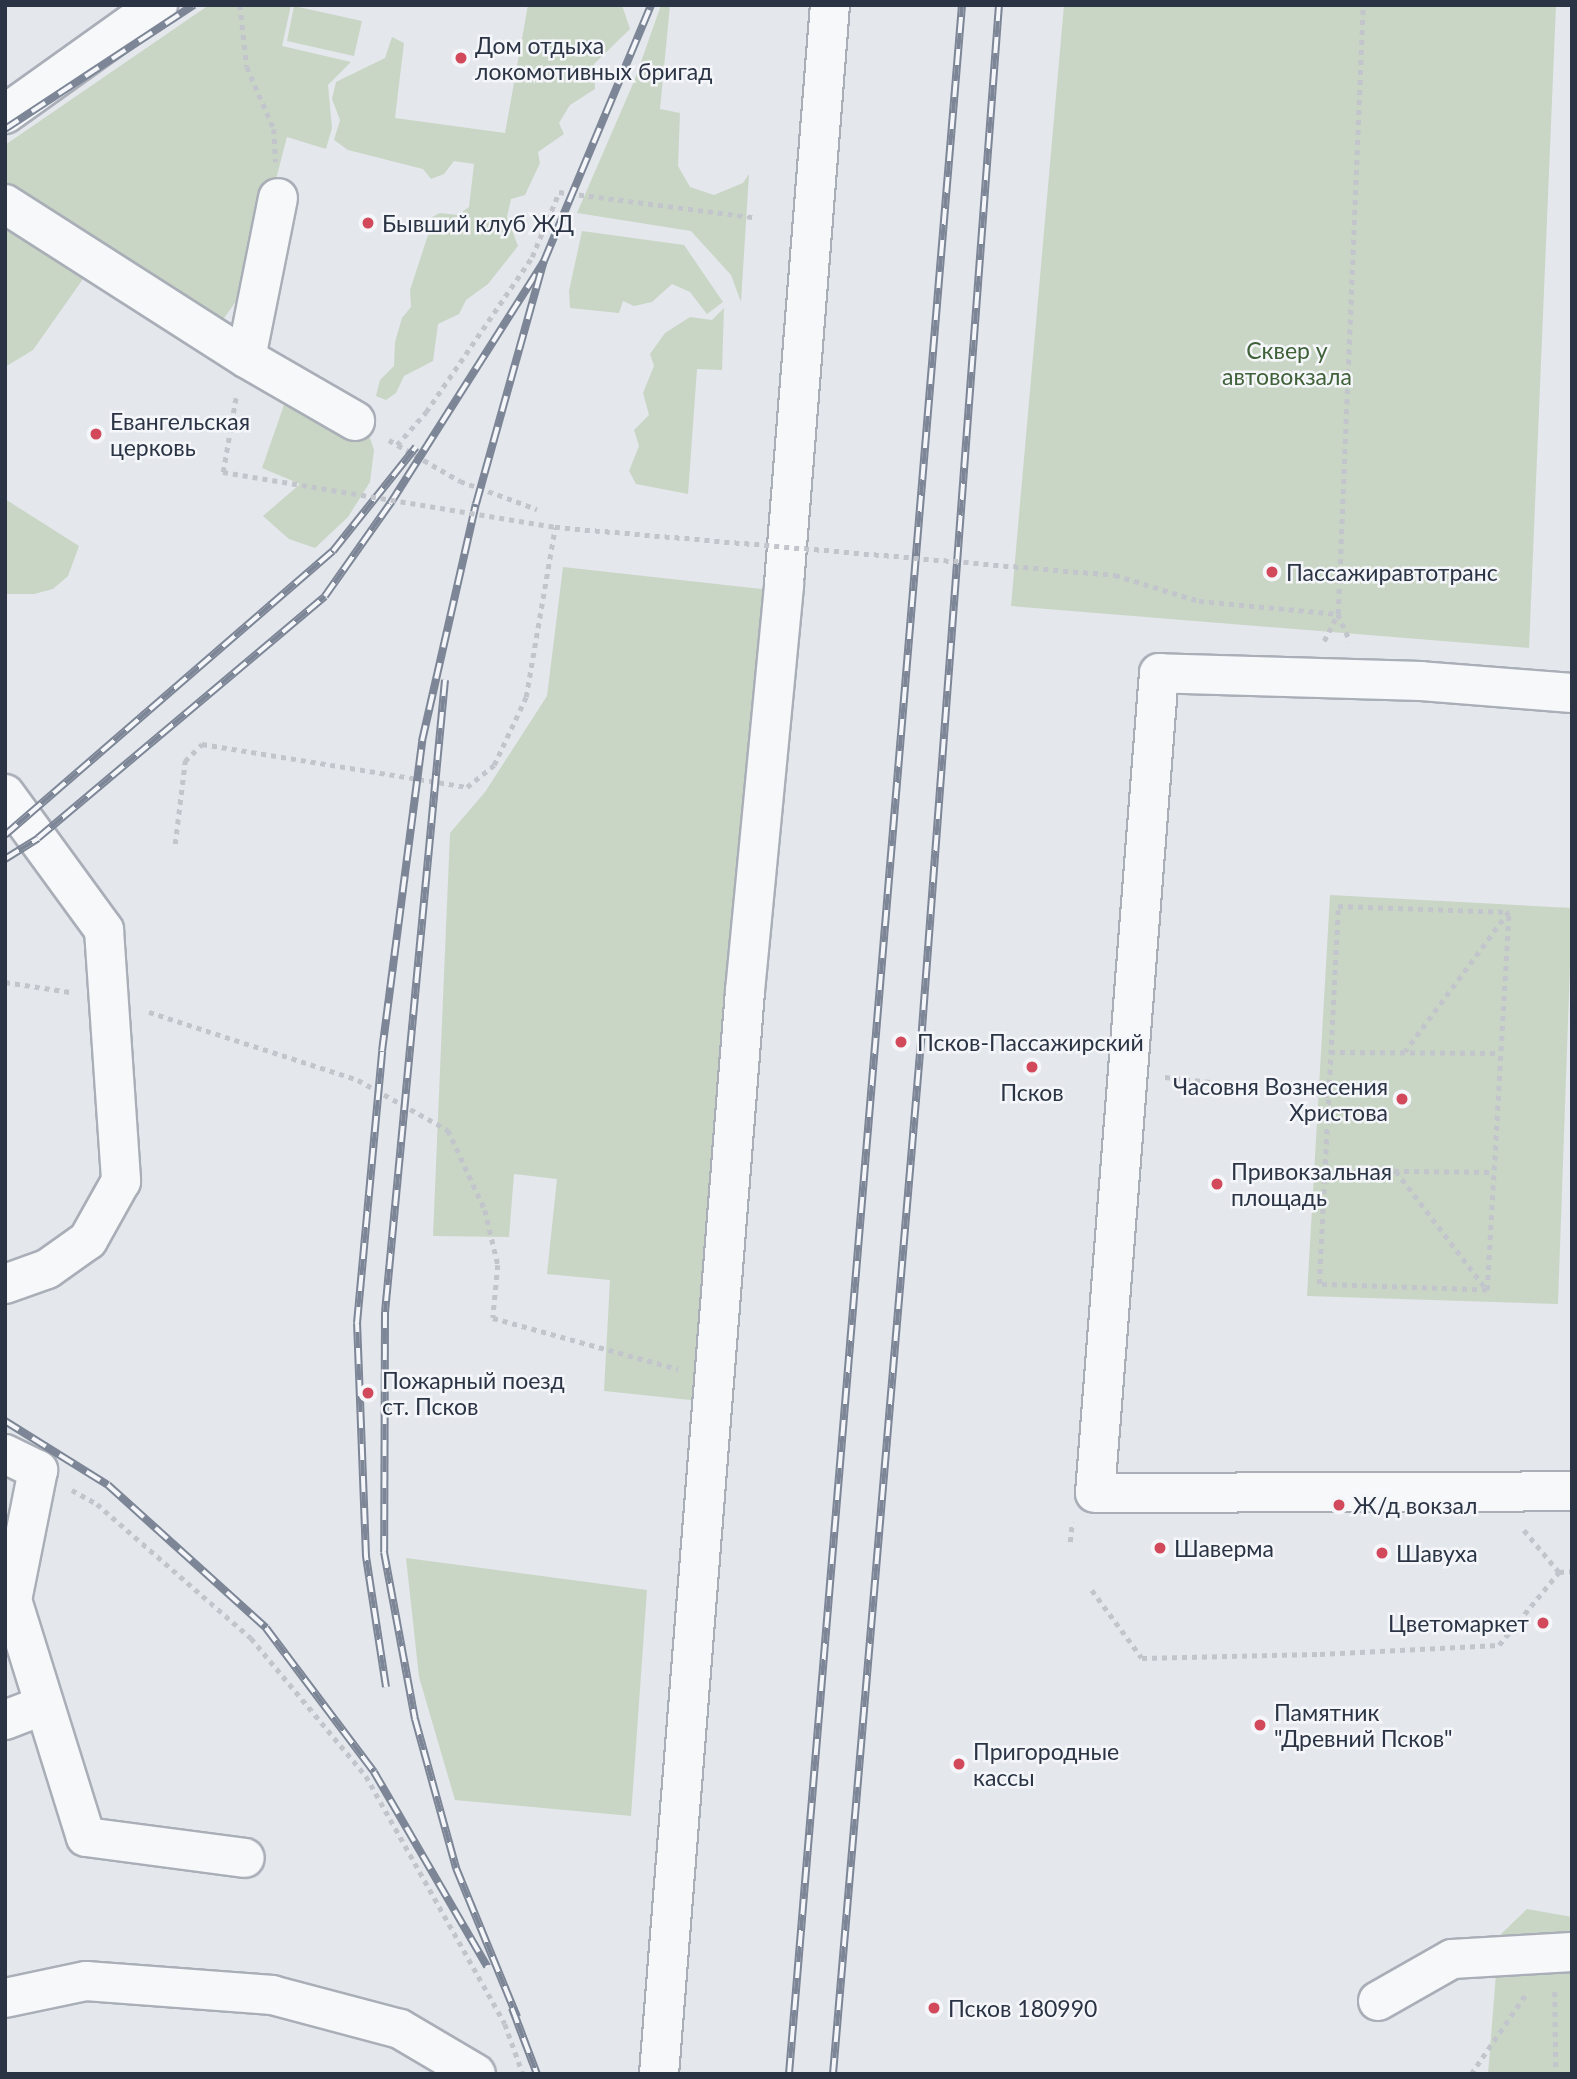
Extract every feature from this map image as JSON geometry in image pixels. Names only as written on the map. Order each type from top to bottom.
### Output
[{"type":"street","points":[[5,114],[158,5]]},
{"type":"street","points":[[659,2074],[714,1378],[830,5]]},
{"type":"street","points":[[246,358],[278,198]]},
{"type":"street","points":[[5,204],[246,358],[355,421]]},
{"type":"street","points":[[1572,692],[1421,681],[1159,673],[1095,1493],[1572,1491]]},
{"type":"street","points":[[5,794],[104,930],[111,999],[121,1181],[88,1240],[47,1269],[5,1284]]},
{"type":"street","points":[[22,1462],[12,1600],[86,1838],[246,1858]]},
{"type":"street","points":[[5,1720],[44,1705]]},
{"type":"street","points":[[1378,2001],[1452,1959],[1563,1952]]},
{"type":"street","points":[[5,1998],[86,1981],[272,1995],[401,2029],[476,2074]]},
{"type":"path","points":[[240,5],[247,67],[274,129],[278,198]]},
{"type":"path","points":[[1319,651],[1338,614],[1363,5]]},
{"type":"path","points":[[397,445],[426,412],[532,257],[559,192],[752,217]]},
{"type":"path","points":[[231,415],[223,472],[555,527],[1115,575],[1199,601],[1338,614]]},
{"type":"path","points":[[355,421],[460,481],[537,509]]},
{"type":"path","points":[[175,844],[186,761],[202,744],[467,787],[494,765],[526,697],[555,527]]},
{"type":"path","points":[[1487,1290],[1319,1284],[1338,906],[1508,912]]},
{"type":"path","points":[[1405,1052],[1508,912]]},
{"type":"path","points":[[1487,1290],[1508,912]]},
{"type":"path","points":[[5,982],[111,999],[358,1080],[448,1130],[485,1210],[498,1265],[493,1318],[714,1378]]},
{"type":"path","points":[[1330,1052],[1500,1053]]},
{"type":"path","points":[[1129,1073],[1328,1095]]},
{"type":"path","points":[[1324,1170],[1493,1172]]},
{"type":"path","points":[[1396,1171],[1487,1290]]},
{"type":"path","points":[[22,1462],[97,1504],[251,1639],[366,1776],[505,2024],[523,2074]]},
{"type":"path","points":[[1516,1520],[1559,1572]]},
{"type":"path","points":[[1092,1590],[1142,1658],[1320,1654],[1499,1645],[1559,1572],[1572,1571]]},
{"type":"path","points":[[1471,2074],[1563,1952]]},
{"type":"path","points":[[1556,2074],[1563,1952]]},
{"type":"green space","points":[[209,5],[291,5],[282,46],[351,62],[328,85],[332,128],[326,149],[287,137],[249,283],[222,321],[5,182],[5,145]]},
{"type":"green space","points":[[528,5],[622,5],[630,29],[594,64],[595,89],[570,105],[559,123],[564,134],[538,152],[540,163],[525,195],[511,199],[507,217],[518,246],[488,284],[466,300],[459,314],[438,324],[433,361],[404,376],[396,393],[386,400],[376,396],[380,380],[394,366],[395,342],[402,318],[411,307],[410,290],[429,232],[428,219],[440,213],[458,215],[469,207],[474,164],[454,161],[444,174],[431,179],[423,169],[348,150],[334,140],[340,120],[332,99],[336,82],[385,58],[392,37],[404,43],[395,118],[505,133]]},
{"type":"green space","points":[[661,5],[670,5],[660,109],[680,113],[678,166],[690,187],[714,195],[743,183],[749,174],[741,302],[731,275],[691,231],[577,213],[635,79]]},
{"type":"green space","name":"Сквер у автовокзала","points":[[1064,5],[1556,5],[1529,648],[1011,606]]},
{"type":"green space","points":[[294,6],[362,21],[354,56],[287,41]]},
{"type":"green space","points":[[5,223],[83,279],[33,350],[5,367]]},
{"type":"green space","points":[[582,231],[684,245],[723,302],[707,314],[690,292],[672,284],[652,302],[634,306],[623,301],[619,313],[570,308],[569,291]]},
{"type":"green space","points":[[724,308],[722,370],[697,369],[688,494],[636,484],[629,471],[639,446],[634,430],[649,415],[643,393],[654,366],[650,354],[665,333],[690,317],[712,320]]},
{"type":"green space","points":[[285,402],[370,438],[374,450],[370,482],[348,517],[315,548],[289,539],[263,516],[300,484],[262,468]]},
{"type":"green space","points":[[5,499],[79,546],[68,576],[53,589],[34,594],[5,594]]},
{"type":"green space","points":[[563,567],[770,590],[700,1401],[604,1391],[610,1280],[547,1274],[557,1179],[514,1174],[509,1237],[433,1236],[450,833],[485,792],[547,696]]},
{"type":"green space","points":[[1330,895],[1572,908],[1558,1304],[1307,1296]]},
{"type":"green space","points":[[406,1558],[647,1590],[631,1816],[455,1800],[419,1677]]},
{"type":"green space","points":[[1527,1909],[1572,1917],[1572,2074],[1488,2074],[1499,1936]]},
{"type":"railway","points":[[5,129],[194,5]]},
{"type":"railway","points":[[5,859],[38,838],[325,596],[390,504],[544,261],[651,5]]},
{"type":"railway","points":[[789,2074],[962,5]]},
{"type":"railway","points":[[833,2074],[921,1042],[999,5]]},
{"type":"railway","points":[[386,1687],[366,1556],[357,1323],[382,1051],[422,741],[476,504],[544,261]]},
{"type":"railway","points":[[5,835],[333,551],[416,447]]},
{"type":"railway","points":[[445,680],[385,1312],[384,1552],[415,1719],[456,1868],[517,2017]]},
{"type":"railway","points":[[5,1421],[108,1485],[266,1628],[374,1772],[487,1966]]},
{"type":"railway","points":[[512,2008],[537,2074]]},
{"type":"place","name":"Дом отдыха локомотивных бригад","points":[[461,58]]},
{"type":"place","name":"Бывший клуб ЖД","points":[[368,223]]},
{"type":"place","name":"Евангельская церковь","points":[[96,434]]},
{"type":"place","name":"Пассажиравтотранс","points":[[1272,572]]},
{"type":"place","name":"Псков-Пассажирский","points":[[901,1042]]},
{"type":"place","name":"Псков","points":[[1032,1067]]},
{"type":"place","name":"Часовня Вознесения Христова","points":[[1402,1099]]},
{"type":"place","name":"Привокзальная площадь","points":[[1217,1184]]},
{"type":"place","name":"Пожарный поезд ст. Псков","points":[[368,1393]]},
{"type":"place","name":"Ж/д вокзал","points":[[1339,1505]]},
{"type":"place","name":"Шаверма","points":[[1160,1548]]},
{"type":"place","name":"Шавуха","points":[[1382,1553]]},
{"type":"place","name":"Цветомаркет","points":[[1543,1623]]},
{"type":"place","name":"Памятник \"Древний Псков\"","points":[[1260,1725]]},
{"type":"place","name":"Пригородные кассы","points":[[959,1764]]},
{"type":"place","name":"Псков 180990","points":[[934,2008]]}]
